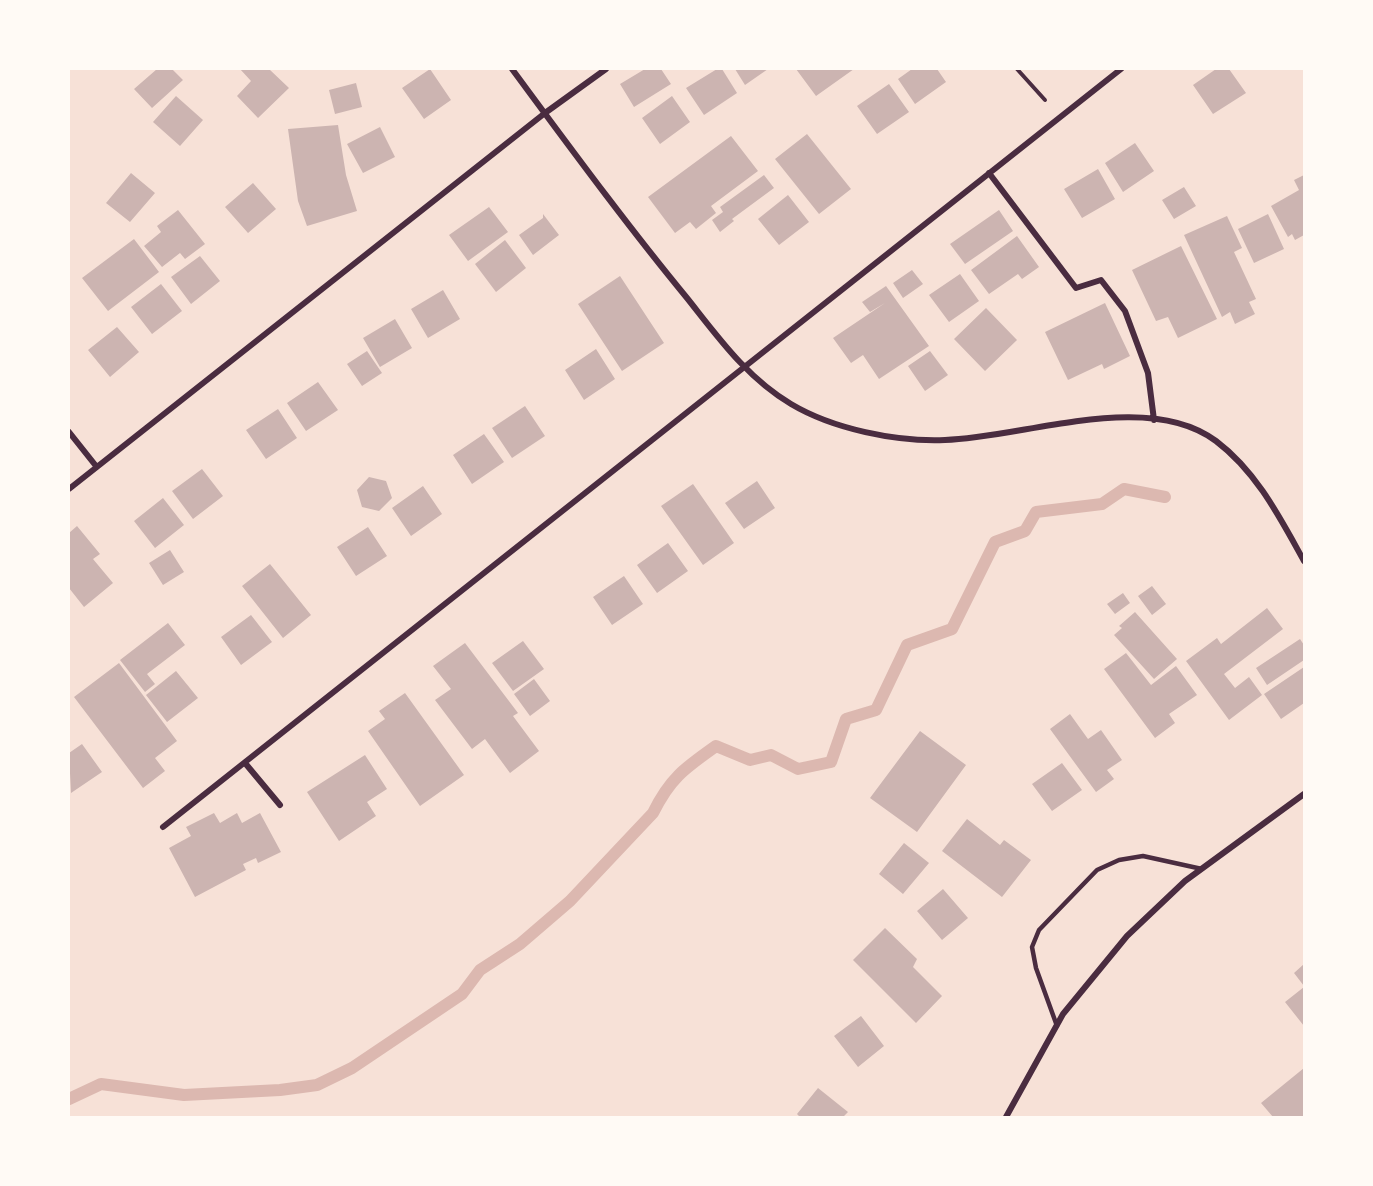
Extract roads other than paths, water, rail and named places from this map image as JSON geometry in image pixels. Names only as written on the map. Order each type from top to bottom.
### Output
[{"type":"street","points":[[512,69],[656,260],[744,369],[792,405],[849,428],[893,439],[946,440],[1065,422],[1125,417],[1179,423],[1215,440],[1243,465],[1275,509],[1304,561]]},
{"type":"street","points":[[69,489],[366,257],[545,113],[606,69]]},
{"type":"street","points":[[163,827],[1121,69]]},
{"type":"street","points":[[989,173],[1076,288],[1101,280],[1125,311],[1148,373],[1154,420]]},
{"type":"street","points":[[69,432],[96,466]]},
{"type":"street","points":[[245,763],[279,805]]},
{"type":"street","points":[[1006,1117],[1063,1014],[1126,936],[1202,869],[1304,795]]},
{"type":"lane","points":[[1057,1026],[1036,968],[1032,947],[1039,930],[1097,870],[1119,860],[1143,856],[1202,869]]},
{"type":"waterway","points":[[69,1099],[101,1084],[184,1095],[280,1090],[317,1085],[352,1068],[462,994],[480,970],[520,944],[570,901],[653,813],[672,782],[716,746],[750,760],[771,755],[798,769],[831,762],[846,719],[876,710],[907,645],[952,629],[995,542],[1025,531],[1036,512],[1102,504],[1124,489],[1165,497]]}]
